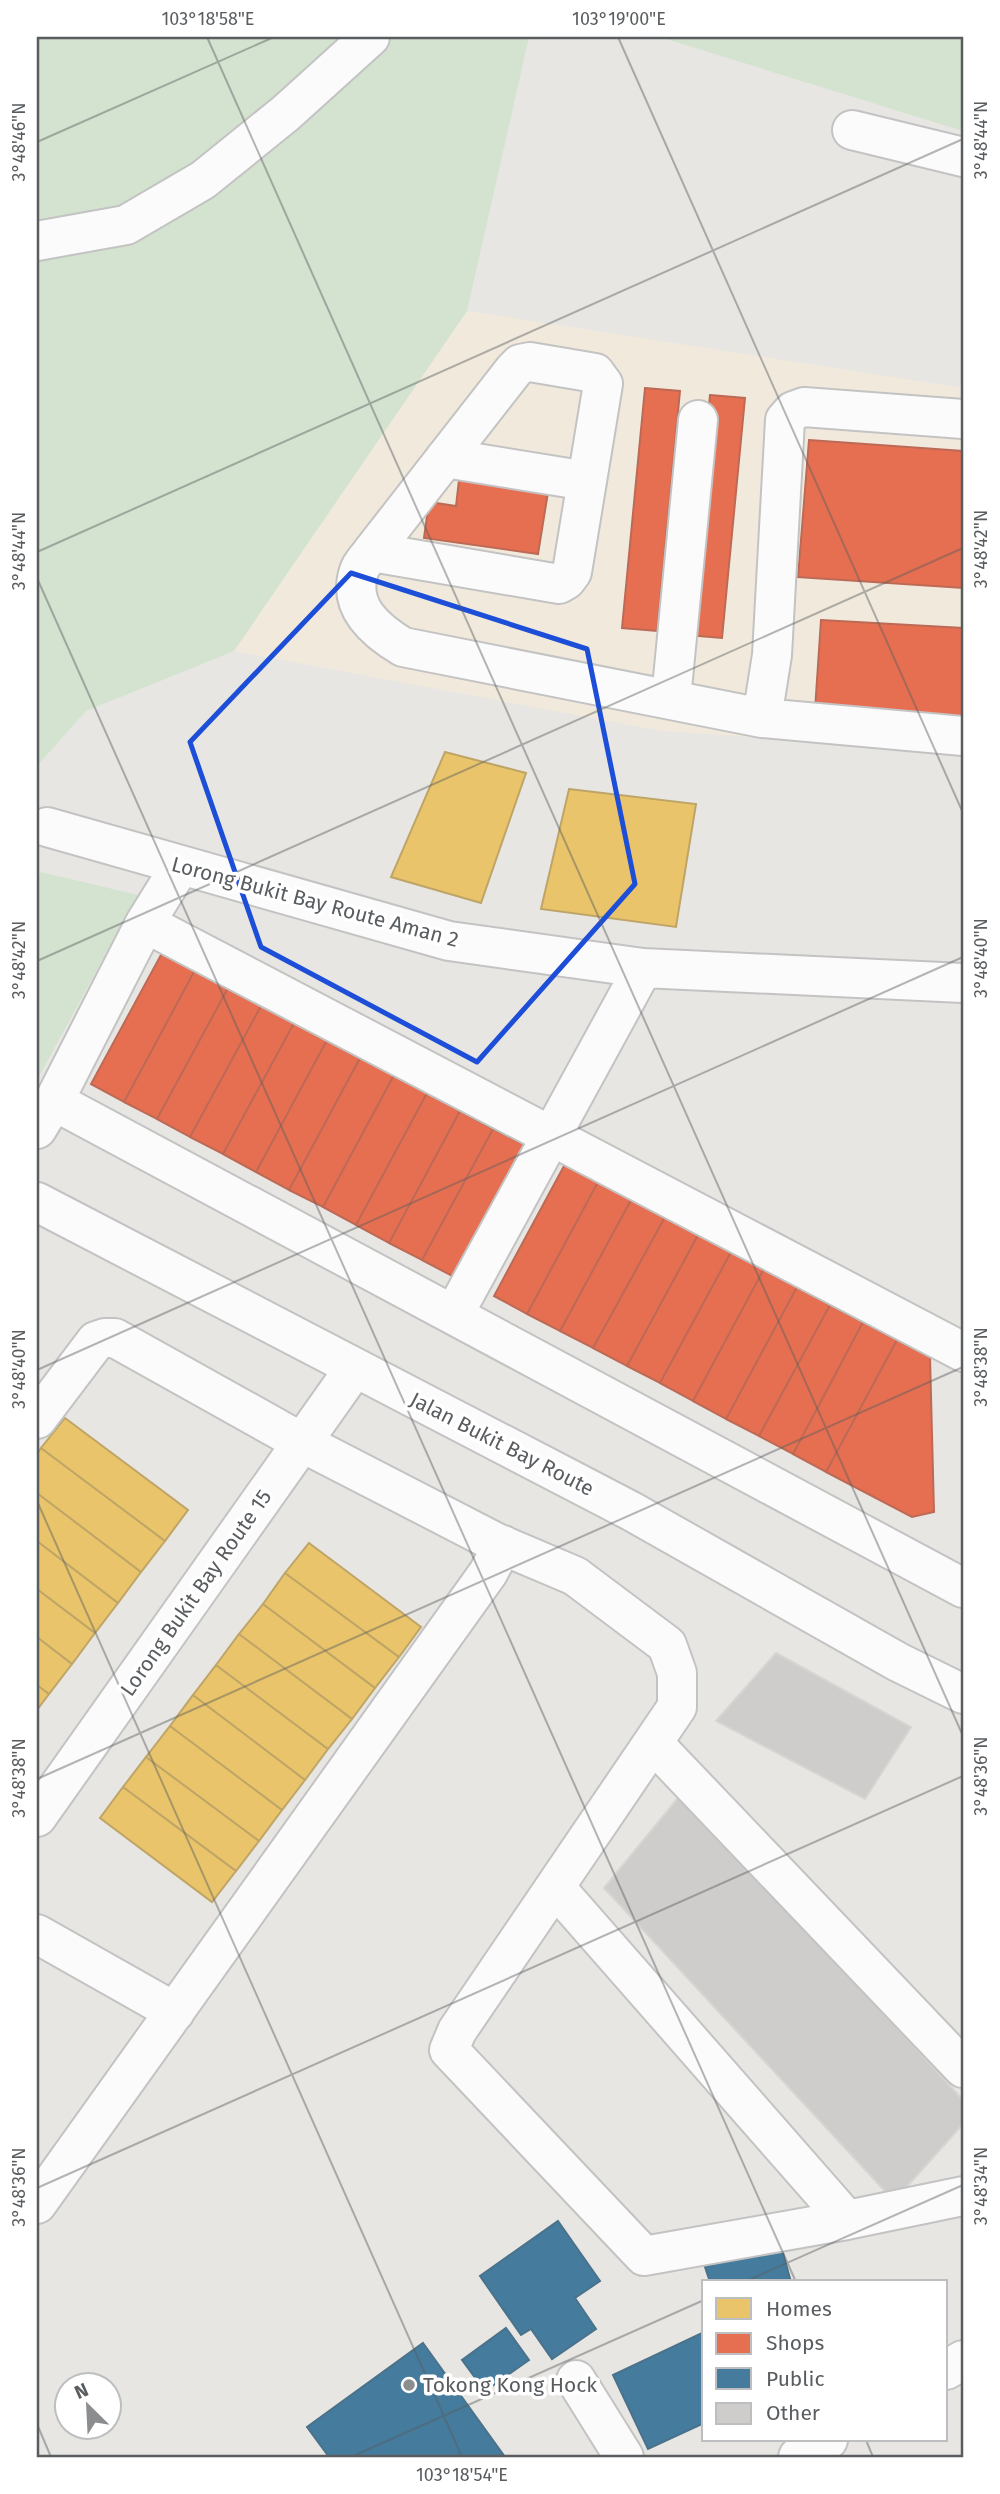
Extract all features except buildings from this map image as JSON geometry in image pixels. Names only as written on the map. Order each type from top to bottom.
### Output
[{"type":"street","points":[[37,241],[125,225],[203,180],[286,113],[370,37]]},
{"type":"street","points":[[852,130],[963,157]]},
{"type":"street","points":[[372,552],[559,584],[566,580],[572,572],[603,384],[595,373],[530,362],[520,364],[514,370],[372,552],[359,570],[356,594],[363,613],[380,633],[403,647],[762,718],[963,736]]},
{"type":"street","points":[[762,718],[772,655],[785,420],[793,411],[804,407],[963,419]]},
{"type":"street","points":[[671,699],[698,420]]},
{"type":"street","points":[[445,458],[587,481]]},
{"type":"street","name":"Lorong Bukit Bay Route Aman 2","points":[[40,825],[449,941],[643,968],[963,983]]},
{"type":"street","points":[[181,865],[145,923],[46,1115],[454,1314],[963,1588]]},
{"type":"street","points":[[145,923],[963,1352]]},
{"type":"street","points":[[454,1314],[643,968]]},
{"type":"street","name":"Jalan Bukit Bay Route","points":[[37,1202],[631,1511],[898,1662],[963,1694]]},
{"type":"street","points":[[37,1419],[96,1341],[115,1338],[303,1443],[503,1545],[575,1576],[667,1645],[677,1673],[677,1707],[457,2031],[449,2050],[644,2256],[847,2220],[963,2196]]},
{"type":"street","name":"Lorong Bukit Bay Route 15","points":[[37,1817],[354,1368]]},
{"type":"street","points":[[37,2204],[488,1573],[503,1545]]},
{"type":"street","points":[[653,1743],[963,2068]]},
{"type":"street","points":[[555,1887],[847,2220]]},
{"type":"street","points":[[37,1934],[175,2012]]},
{"type":"street","points":[[948,2370],[963,2360]]},
{"type":"street","points":[[576,2380],[624,2457]]},
{"type":"street","points":[[798,2457],[824,2442]]},
{"type":"highlighted area","points":[[351,573],[587,649],[635,884],[477,1062],[261,947],[190,742]]},
{"type":"shaded area","points":[[467,311],[963,388],[963,751],[662,731],[234,651]]},
{"type":"green space","points":[[37,37],[529,37],[467,311],[234,651],[86,711],[37,766]]},
{"type":"green space","points":[[660,37],[963,37],[963,131]]},
{"type":"green space","points":[[41,872],[138,895],[37,1080],[37,878]]},
{"type":"place","name":"Tokong Kong Hock","points":[[409,2385]]}]
